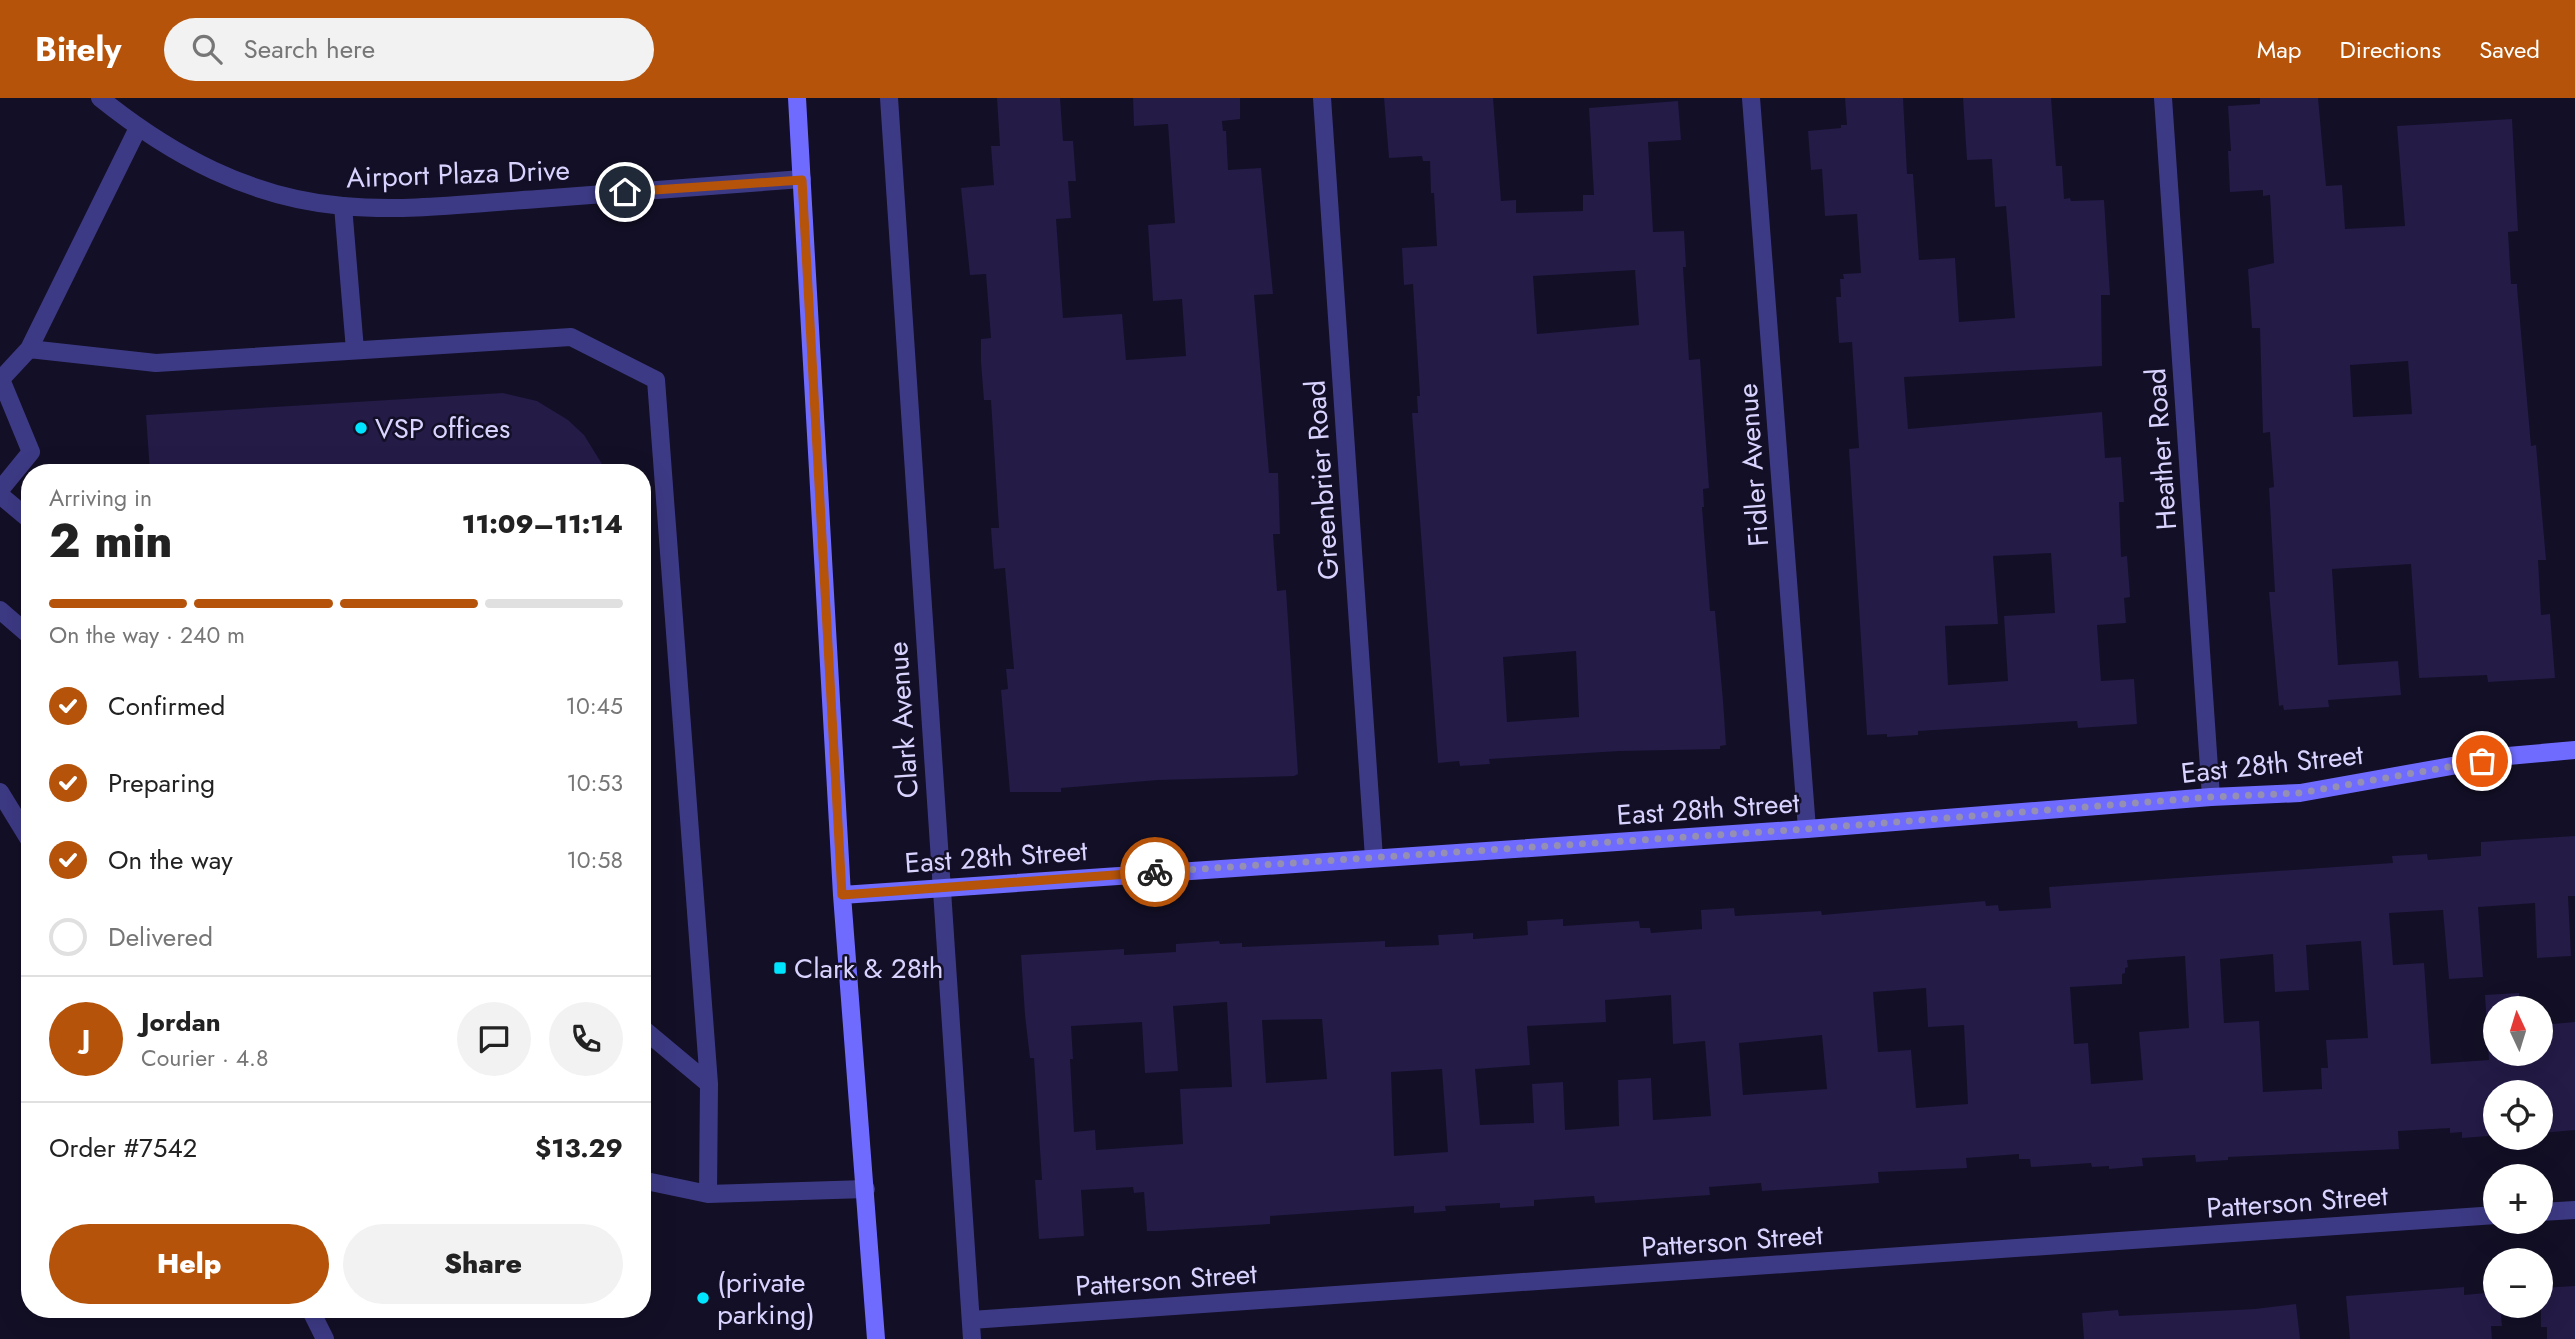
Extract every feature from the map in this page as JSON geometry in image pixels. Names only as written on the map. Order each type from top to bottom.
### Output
[{"type":"street","name":"Airport Plaza Drive","points":[[100,98],[138,128],[183,157],[241,182],[305,200],[343,206],[421,207],[802,180]]},
{"type":"street","points":[[797,98],[842,895],[876,1339]]},
{"type":"street","name":"Clark Avenue","points":[[889,98],[972,1339]]},
{"type":"street","name":"Greenbrier Road","points":[[1322,98],[1374,858]]},
{"type":"street","name":"Fidler Avenue","points":[[1751,98],[1807,829]]},
{"type":"street","name":"Heather Road","points":[[2163,98],[2211,797]]},
{"type":"street","points":[[22,464],[31,452],[1,378],[29,349],[138,128]]},
{"type":"street","points":[[343,206],[355,350]]},
{"type":"street","points":[[29,349],[156,363],[571,337],[656,380],[709,1084],[708,1194]]},
{"type":"street","points":[[21,465],[0,492],[21,512]]},
{"type":"street","points":[[0,610],[21,628]]},
{"type":"street","name":"East 28th Street","points":[[842,895],[1807,829],[2211,797],[2300,793],[2508,757],[2575,750]]},
{"type":"street","points":[[0,792],[21,826]]},
{"type":"street","points":[[651,1036],[709,1084]]},
{"type":"street","points":[[651,1182],[708,1194],[866,1189]]},
{"type":"street","points":[[2553,1211],[2575,1210]]},
{"type":"street","name":"Patterson Street","points":[[971,1320],[2483,1216]]},
{"type":"street","points":[[314,1318],[325,1339]]},
{"type":"building","points":[[997,98],[1060,98],[1063,141],[1073,141],[1076,181],[1068,181],[1071,218],[1056,219],[1063,318],[1122,314],[1126,360],[1186,356],[1182,299],[1153,301],[1148,225],[1175,223],[1168,124],[1134,126],[1133,98],[1240,98],[1240,119],[1222,121],[1223,131],[1226,131],[1228,170],[1261,168],[1273,294],[1254,295],[1269,473],[1278,473],[1280,534],[1273,534],[1277,591],[1286,590],[1298,774],[1294,776],[1158,780],[1061,788],[1061,792],[1010,792],[1001,690],[1008,689],[1006,669],[1014,669],[1005,568],[994,569],[991,528],[999,528],[991,400],[984,400],[981,362],[981,339],[991,338],[986,274],[970,275],[961,188],[994,185],[991,146],[1000,146]]},
{"type":"building","points":[[1384,98],[1493,98],[1501,201],[1516,200],[1516,213],[1583,211],[1583,195],[1594,195],[1589,108],[1678,101],[1681,140],[1648,142],[1653,232],[1684,231],[1686,267],[1683,267],[1689,360],[1700,359],[1709,488],[1703,489],[1702,507],[1710,611],[1715,611],[1723,701],[1726,745],[1720,746],[1720,749],[1620,751],[1489,759],[1490,764],[1460,766],[1459,761],[1438,763],[1412,413],[1418,413],[1417,396],[1420,396],[1413,284],[1404,285],[1402,248],[1437,246],[1434,193],[1431,193],[1430,161],[1423,161],[1422,156],[1389,158]],"holes":[[[1635,270],[1639,325],[1537,334],[1533,276]],[[1576,651],[1579,717],[1507,722],[1503,657]]]},
{"type":"building","points":[[1845,98],[1903,98],[1907,174],[1913,174],[1919,260],[1955,258],[1959,322],[2015,318],[2006,206],[1995,207],[1992,159],[1967,160],[1963,98],[2051,98],[2056,166],[2062,166],[2064,199],[2104,200],[2110,295],[2101,295],[2102,366],[1904,377],[1908,429],[2102,412],[2105,458],[2121,457],[2124,502],[2119,502],[2121,557],[2127,556],[2130,597],[2124,598],[2126,623],[2097,625],[2101,681],[2134,679],[2137,724],[2078,728],[2077,721],[1918,731],[1918,735],[1867,735],[1849,449],[1859,448],[1852,342],[1839,343],[1836,297],[1841,297],[1840,279],[1844,279],[1843,274],[1861,273],[1857,214],[1825,216],[1822,169],[1811,170],[1808,131],[1847,125]],"holes":[[[2051,553],[2055,613],[2004,616],[2008,681],[1948,685],[1945,626],[1998,624],[1993,556]]]},
{"type":"building","points":[[2260,98],[2318,98],[2326,186],[2342,185],[2345,229],[2405,226],[2397,126],[2512,119],[2518,231],[2508,232],[2511,284],[2517,284],[2531,446],[2536,445],[2546,560],[2538,560],[2541,615],[2550,614],[2555,678],[2488,682],[2487,675],[2419,678],[2411,564],[2332,569],[2338,665],[2398,661],[2401,695],[2328,700],[2329,707],[2284,710],[2283,705],[2279,706],[2269,592],[2275,592],[2269,488],[2274,487],[2270,432],[2263,433],[2260,328],[2252,328],[2248,269],[2274,263],[2270,195],[2263,196],[2263,190],[2230,192],[2228,151],[2231,151],[2228,106],[2260,104]],"holes":[[[2408,361],[2412,414],[2353,417],[2350,365]]]},
{"type":"building","name":"VSP offices","points":[[503,393],[537,401],[568,420],[584,435],[602,464],[149,464],[146,415]]},
{"type":"building","points":[[2575,836],[2575,896],[2568,896],[2571,956],[2537,958],[2535,903],[2478,907],[2483,977],[2449,979],[2443,910],[2389,913],[2393,965],[2424,963],[2431,1064],[2483,1060],[2483,1066],[2553,1066],[2553,1024],[2575,1022],[2575,1130],[2553,1132],[2553,1080],[2483,1080],[2483,1136],[2462,1138],[2462,1132],[2450,1133],[2450,1128],[2398,1131],[2399,1149],[2228,1157],[2228,1160],[2196,1162],[2195,1155],[2142,1158],[2143,1166],[2109,1169],[2109,1166],[2092,1167],[2091,1163],[2031,1167],[2030,1159],[2019,1159],[2019,1154],[1966,1158],[1967,1168],[1878,1172],[1879,1183],[1762,1191],[1761,1183],[1709,1187],[1710,1195],[1595,1203],[1594,1196],[1534,1200],[1534,1206],[1500,1208],[1500,1203],[1445,1206],[1446,1211],[1414,1213],[1414,1206],[1270,1216],[1270,1224],[1158,1231],[1147,1231],[1144,1192],[1134,1193],[1133,1187],[1081,1190],[1084,1236],[1039,1239],[1035,1180],[1042,1180],[1034,1058],[1030,1058],[1021,955],[1124,949],[1124,955],[1176,952],[1176,944],[1219,941],[1220,944],[1242,943],[1242,947],[1385,941],[1385,947],[1439,945],[1438,935],[1473,933],[1473,939],[1528,935],[1527,921],[1563,919],[1563,926],[1639,921],[1640,928],[1650,928],[1651,933],[1702,929],[1701,910],[1734,908],[1735,916],[1821,911],[1822,915],[1985,901],[1986,906],[1998,905],[1999,911],[2051,908],[2049,887],[2393,863],[2392,856],[2427,854],[2428,860],[2481,856],[2481,842]],"holes":[[[2361,941],[2368,1038],[2326,1040],[2328,1068],[2321,1068],[2322,1089],[2263,1092],[2259,1021],[2224,1023],[2220,959],[2273,954],[2275,992],[2309,990],[2306,945]],[[2185,956],[2189,1028],[2139,1032],[2143,1080],[2091,1084],[2088,1043],[2074,1044],[2070,987],[2122,984],[2122,974],[2128,967],[2127,960]],[[1926,988],[1928,1027],[1964,1025],[1968,1104],[1916,1108],[1911,1050],[1878,1052],[1873,992]],[[1671,995],[1673,1044],[1705,1041],[1711,1116],[1653,1120],[1651,1078],[1618,1080],[1619,1126],[1565,1130],[1563,1082],[1532,1084],[1534,1123],[1480,1125],[1475,1069],[1530,1065],[1527,1026],[1606,1022],[1605,1000]],[[1227,1002],[1232,1087],[1180,1089],[1183,1144],[1096,1150],[1095,1130],[1074,1132],[1071,1026],[1142,1022],[1145,1073],[1178,1071],[1173,1006]],[[1322,1019],[1327,1079],[1266,1083],[1262,1020]],[[1822,1035],[1827,1089],[1743,1095],[1739,1043]],[[1442,1069],[1448,1152],[1394,1156],[1391,1072]]]},
{"type":"building","points":[[2519,993],[2519,996],[2485,996],[2485,995]]},
{"type":"building","points":[[2575,1286],[2575,1339],[2547,1339],[2547,1327],[2541,1327],[2541,1318],[2553,1318],[2553,1287]]},
{"type":"building","points":[[2464,1287],[2464,1295],[2483,1293],[2483,1318],[2501,1318],[2502,1326],[2491,1326],[2492,1339],[2350,1339],[2346,1296]]},
{"type":"building","points":[[2296,1304],[2300,1339],[2084,1339],[2082,1313],[2118,1310],[2119,1316],[2255,1309]]},
{"type":"way so far","points":[[1155,872],[1807,829],[2211,797],[2300,793],[2482,761]]},
{"type":"place","name":"VSP offices","points":[[361,428]]},
{"type":"place","name":"Clark & 28th","points":[[780,968]]},
{"type":"place","name":"(private parking)","points":[[703,1298]]},
{"type":"route","points":[[625,192],[802,180],[842,895],[1155,872]]}]
